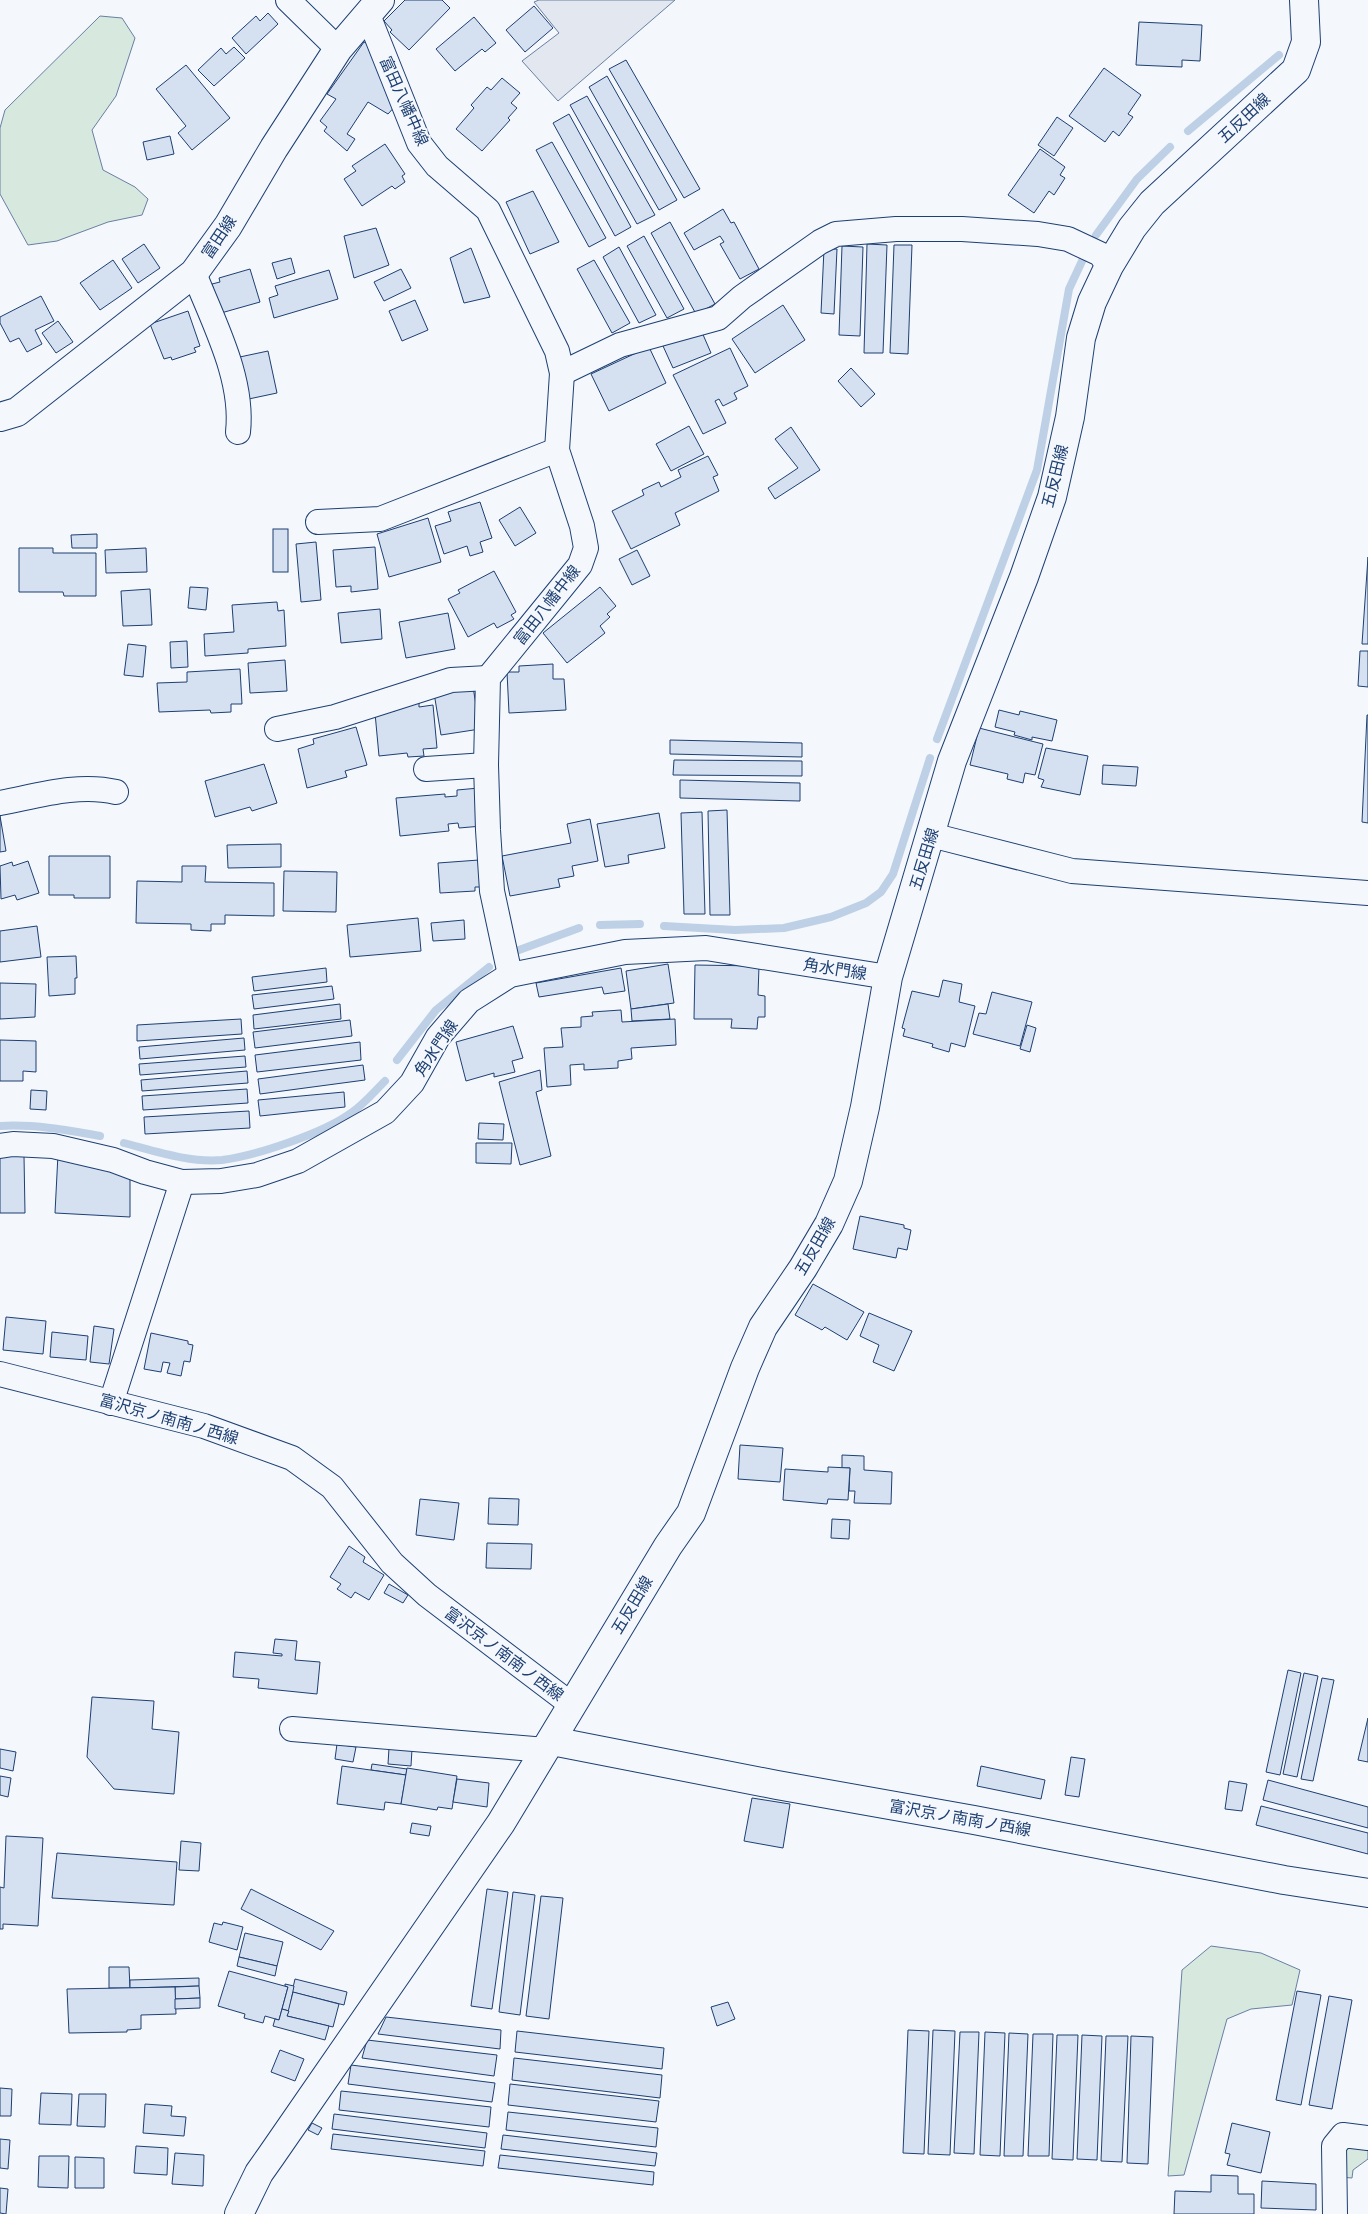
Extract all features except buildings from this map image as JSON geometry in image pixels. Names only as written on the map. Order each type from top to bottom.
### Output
[{"type":"street","points":[[288,0],[338,49]]},
{"type":"street","name":"五反田線","points":[[240,2214],[259,2173],[495,1831],[549,1745],[668,1546],[691,1513],[745,1368],[763,1327],[808,1260],[829,1224],[848,1181],[865,1108],[888,977],[952,761],[1024,577],[1052,497],[1070,417],[1081,338],[1092,302],[1109,266],[1132,228],[1152,203],[1296,70],[1306,42],[1304,0]]},
{"type":"street","name":"富田線","points":[[0,417],[17,412],[194,273],[228,226],[274,148],[338,49],[374,8]]},
{"type":"street","name":"富田八幡中線","points":[[374,8],[419,143],[437,166],[488,210],[557,351],[562,373],[557,450],[582,526],[586,548],[580,565],[488,678]]},
{"type":"street","points":[[562,373],[620,345],[718,318],[742,298],[820,242],[836,234],[905,229],[962,229],[1038,234],[1068,239],[1100,254],[1109,266]]},
{"type":"street","points":[[194,273],[226,354],[238,397],[240,414],[238,432]]},
{"type":"street","points":[[318,522],[380,519],[557,450]]},
{"type":"street","points":[[277,729],[335,718],[451,680],[488,678],[486,765],[492,891],[510,975]]},
{"type":"street","points":[[426,769],[486,765]]},
{"type":"street","points":[[0,804],[78,789],[116,792]]},
{"type":"street","points":[[931,835],[1072,870],[1368,893]]},
{"type":"street","name":"角水門線","points":[[0,1146],[13,1144],[53,1146],[113,1160],[145,1172],[182,1182],[221,1181],[248,1176],[298,1162],[385,1112],[412,1083],[438,1037],[469,1001],[510,975],[625,952],[706,948],[888,977]]},
{"type":"street","points":[[111,1403],[182,1182]]},
{"type":"street","name":"富沢京ノ南南ノ西線","points":[[0,1374],[204,1426],[292,1458],[332,1487],[392,1564],[426,1594],[572,1704]]},
{"type":"street","points":[[292,1729],[549,1745]]},
{"type":"street","name":"富沢京ノ南南ノ西線","points":[[549,1745],[983,1822],[1284,1880],[1368,1893]]},
{"type":"street","points":[[1335,2214],[1334,2146],[1343,2135],[1368,2138]]},
{"type":"shaded area","points":[[539,0],[675,0],[558,101],[522,61],[559,33],[534,2]]},
{"type":"shaded area","points":[[100,16],[122,18],[135,38],[116,96],[92,130],[103,170],[135,187],[148,199],[142,215],[108,222],[57,241],[28,245],[0,194],[0,128],[5,110]]},
{"type":"shaded area","points":[[1211,1946],[1261,1953],[1300,1970],[1292,2005],[1251,2009],[1227,2019],[1184,2175],[1168,2176],[1182,1970]]},
{"type":"shaded area","points":[[1347,2140],[1368,2143],[1368,2159],[1353,2170],[1352,2178],[1340,2177]]},
{"type":"waterway","points":[[1188,131],[1279,55]]},
{"type":"waterway","points":[[1096,235],[1137,179],[1170,147]]},
{"type":"waterway","points":[[937,739],[1037,470],[1069,289],[1083,259]]},
{"type":"waterway","points":[[664,926],[735,930],[784,928],[831,917],[866,903],[881,892],[893,874],[930,758]]},
{"type":"waterway","points":[[600,925],[640,924]]},
{"type":"waterway","points":[[519,950],[579,928]]},
{"type":"waterway","points":[[397,1060],[436,1010],[489,967]]},
{"type":"waterway","points":[[124,1143],[173,1156],[198,1160],[236,1158],[307,1136],[339,1121],[360,1106],[385,1081]]},
{"type":"waterway","points":[[0,1126],[37,1127],[100,1136]]}]
